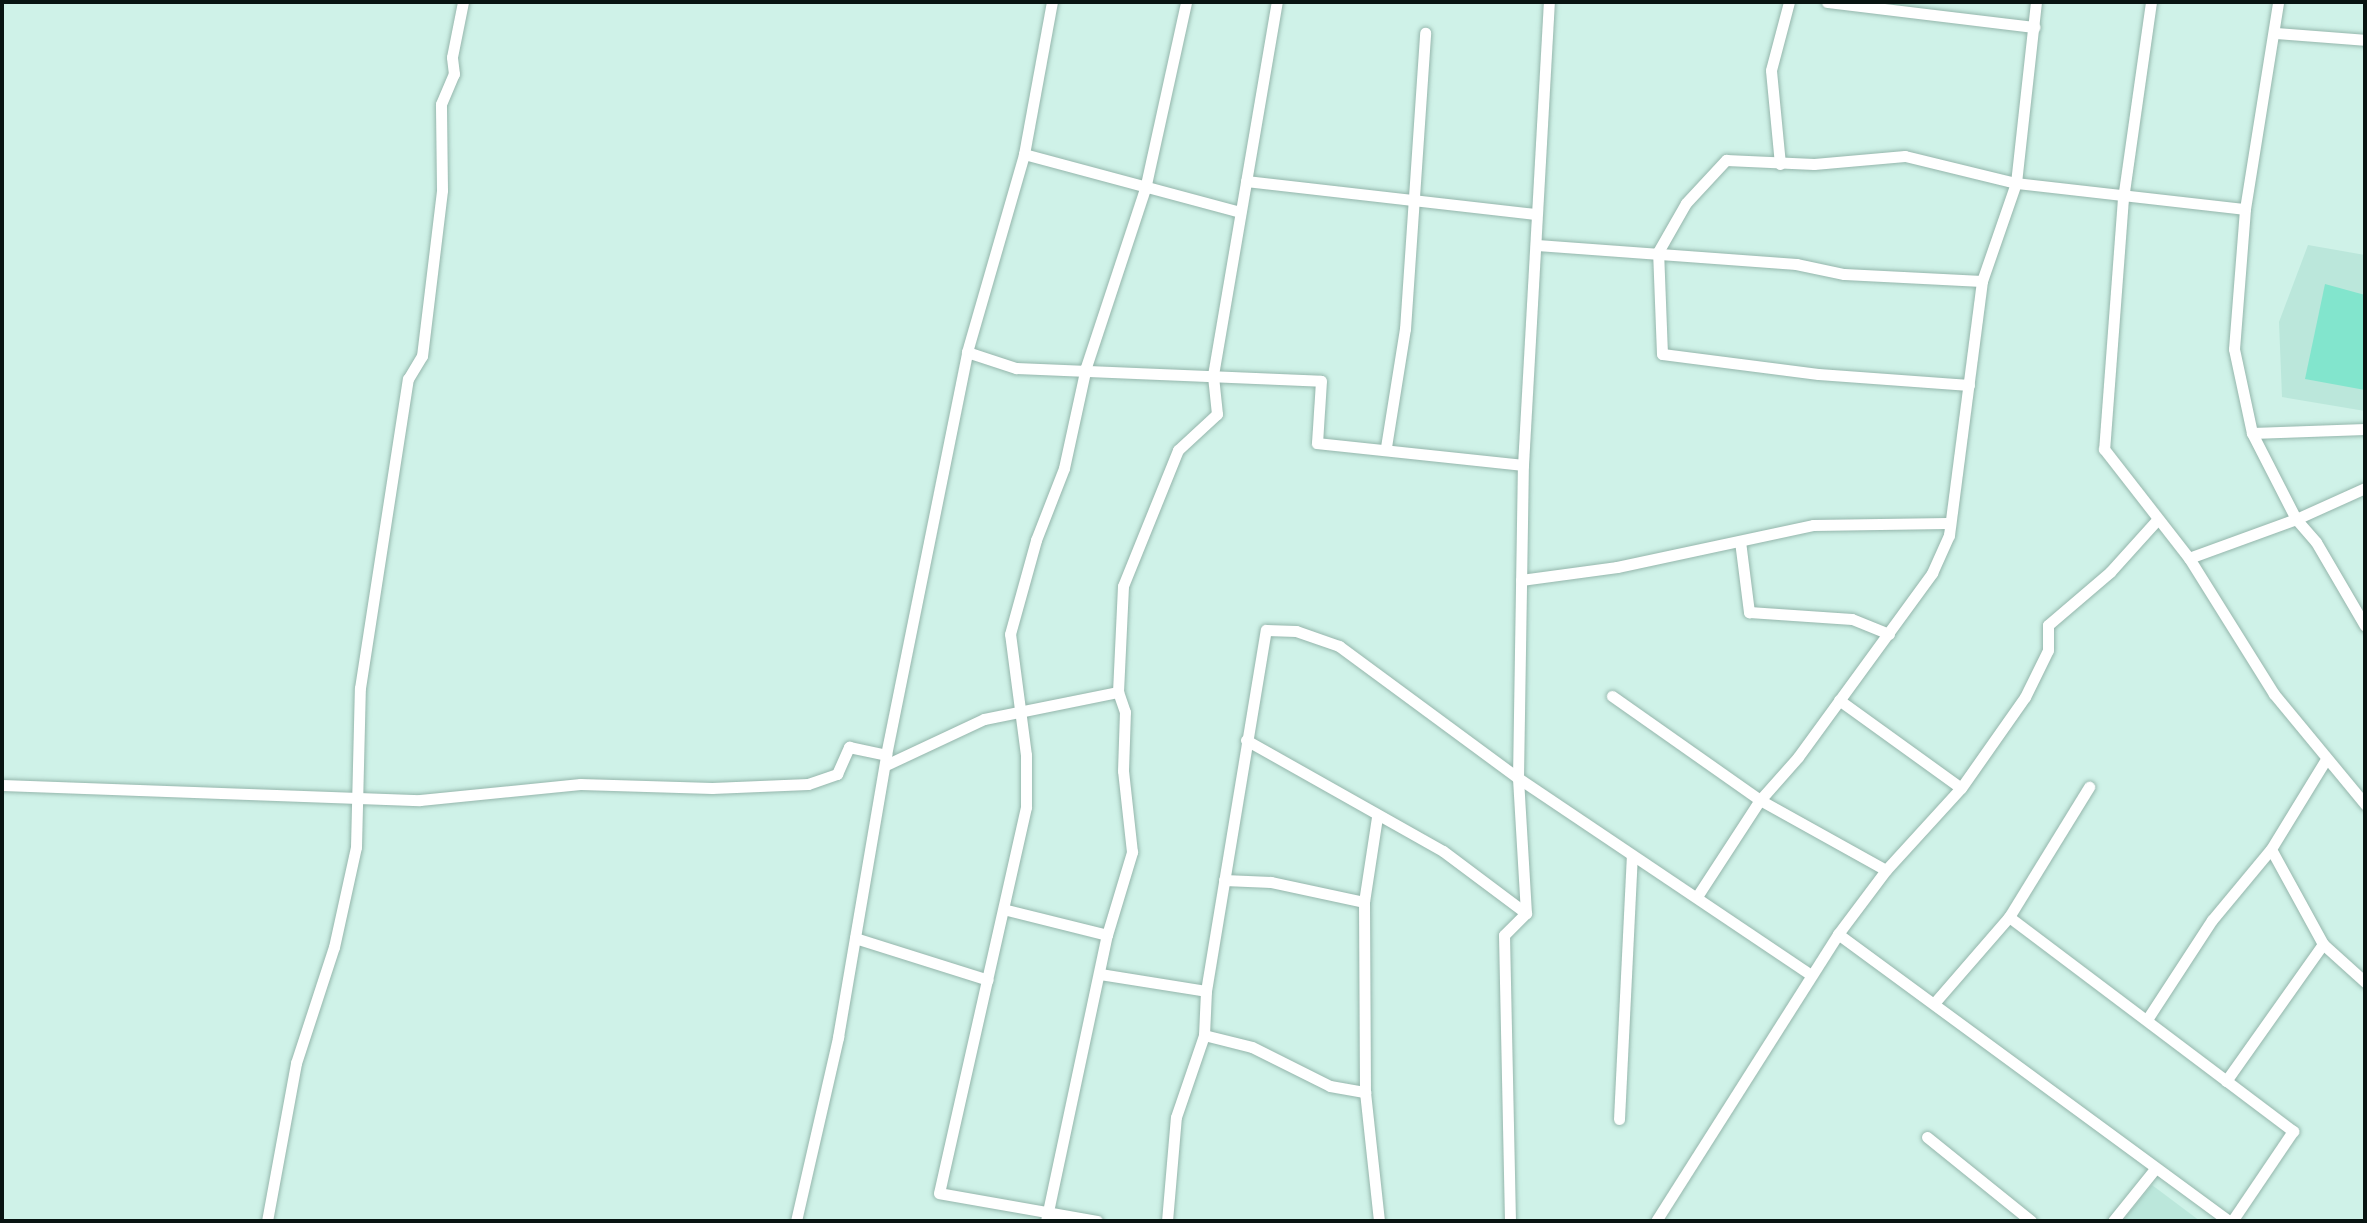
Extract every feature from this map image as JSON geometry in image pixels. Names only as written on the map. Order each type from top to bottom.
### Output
[{"type":"street","points":[[267,1221],[296,1063],[334,947],[356,847],[354,801],[360,688],[408,379],[422,356],[442,190],[441,104],[454,74],[452,57],[463,2]]},
{"type":"street","points":[[796,1221],[838,1037],[887,760],[967,352],[1024,154],[1052,2]]},
{"type":"street","points":[[1097,1221],[1047,1216],[939,1193],[1007,910],[1026,807],[1026,755],[1018,713],[1010,634],[1036,540],[1064,468],[1086,367],[1145,189],[1186,2]]},
{"type":"street","points":[[1047,1216],[1107,935],[1132,852],[1123,771],[1125,712],[1118,692],[1123,586],[1178,450],[1217,414],[1213,375],[1237,211],[1246,181],[1277,2]]},
{"type":"street","points":[[1510,1221],[1504,935],[1526,913],[1518,778],[1523,465],[1549,2]]},
{"type":"street","points":[[1780,164],[1771,70],[1789,2]]},
{"type":"street","points":[[1827,2],[2034,27]]},
{"type":"street","points":[[1698,895],[1760,800],[1839,700],[1932,573],[1949,535],[1947,523],[1982,281],[2016,183],[2036,2]]},
{"type":"street","points":[[2151,2],[2123,198],[2104,449],[2189,558],[2274,694],[2325,761],[2365,804]]},
{"type":"street","points":[[2278,2],[2245,209],[2234,349],[2252,433],[2296,519],[2316,542],[2365,626]]},
{"type":"street","points":[[1386,447],[1405,329],[1425,33]]},
{"type":"street","points":[[2275,33],[2365,40]]},
{"type":"street","points":[[1024,154],[1145,189],[1237,211]]},
{"type":"street","points":[[1969,385],[1818,374],[1662,354],[1658,252],[1686,203],[1726,160],[1780,164],[1905,156],[2016,183],[2123,198],[2245,209]]},
{"type":"street","points":[[1246,181],[1535,214]]},
{"type":"street","points":[[1537,245],[1796,264],[1844,274],[1982,281]]},
{"type":"street","points":[[967,352],[1016,368],[1086,367],[1321,381],[1317,443],[1386,447],[1523,465]]},
{"type":"street","points":[[2252,433],[2365,429]]},
{"type":"street","points":[[2189,558],[2296,519],[2365,488]]},
{"type":"street","points":[[1656,1221],[1838,934],[1886,870],[1961,788],[2025,697],[2048,650],[2048,625],[2110,572],[2157,520]]},
{"type":"street","points":[[1521,580],[1617,567],[1813,525],[1947,523]]},
{"type":"street","points":[[1740,541],[1749,612],[1852,619],[1889,634]]},
{"type":"street","points":[[1167,1221],[1176,1117],[1204,1035],[1206,991],[1266,630],[1296,631],[1339,646],[1518,778],[1632,856],[1698,895],[1811,975]]},
{"type":"street","points":[[2,785],[354,801],[471,798],[580,784],[712,788],[808,784],[837,774],[849,747],[887,760],[984,719],[1118,692]]},
{"type":"street","points":[[1612,696],[1760,800],[1886,870]]},
{"type":"street","points":[[1839,700],[1961,788]]},
{"type":"street","points":[[1246,740],[1377,817],[1443,851],[1526,913]]},
{"type":"street","points":[[2148,1018],[2212,920],[2271,849],[2325,761]]},
{"type":"street","points":[[1936,1001],[2009,917],[2089,787]]},
{"type":"street","points":[[1377,817],[1364,902],[1365,1092],[1379,1221]]},
{"type":"street","points":[[2271,849],[2323,944],[2365,982]]},
{"type":"street","points":[[1619,1119],[1632,856]]},
{"type":"street","points":[[1224,880],[1271,882],[1364,902]]},
{"type":"street","points":[[1007,910],[1107,935]]},
{"type":"street","points":[[1838,934],[1936,1001],[2154,1170],[2230,1221],[2293,1131],[2148,1018],[2009,917]]},
{"type":"street","points":[[855,938],[988,980]]},
{"type":"street","points":[[2226,1081],[2323,944]]},
{"type":"street","points":[[1100,974],[1206,991]]},
{"type":"street","points":[[1204,1035],[1252,1047],[1330,1086],[1365,1092]]},
{"type":"street","points":[[1927,1137],[2031,1221]]},
{"type":"street","points":[[2113,1221],[2154,1170]]},
{"type":"shaded area","points":[[2308,245],[2365,255],[2365,411],[2282,397],[2279,322]]},
{"type":"shaded area","points":[[2152,1185],[2200,1221],[2122,1221]]},
{"type":"green space","points":[[2325,284],[2365,295],[2365,390],[2305,379]]}]
